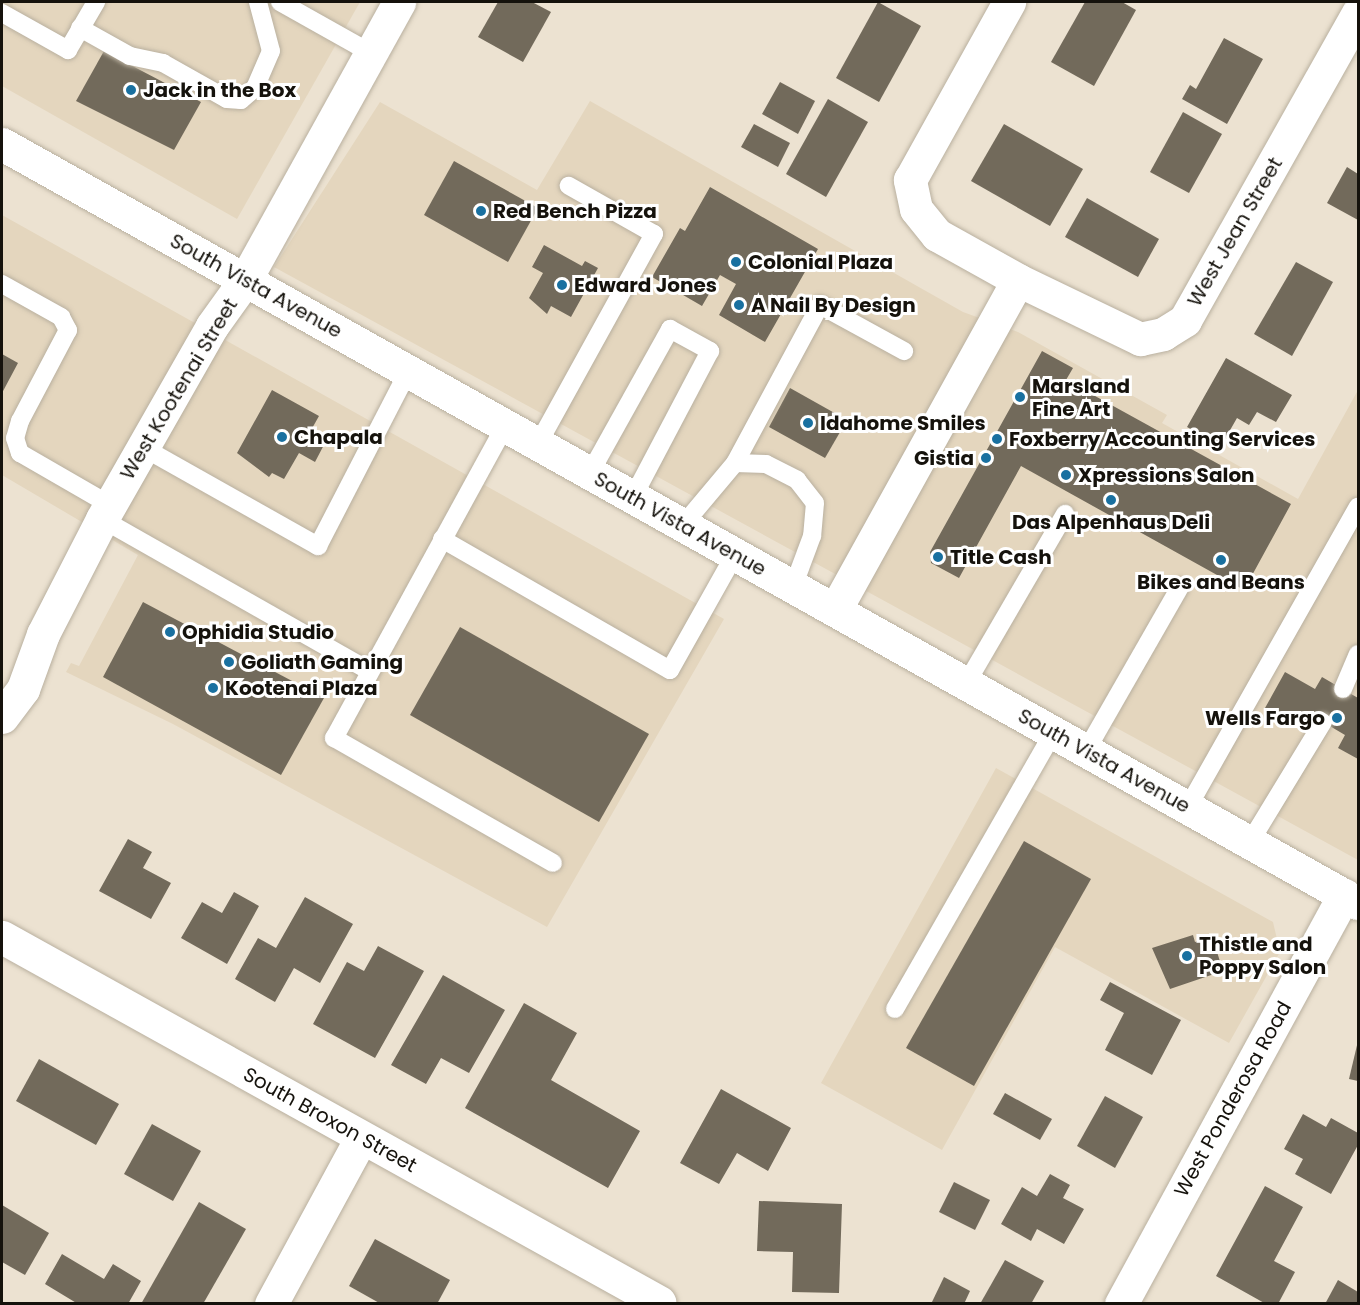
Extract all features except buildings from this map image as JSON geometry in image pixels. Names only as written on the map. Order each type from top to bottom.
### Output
[{"type":"street","name":"West Kootenai Street","points":[[2,717],[22,689],[43,634],[106,512],[212,326],[245,280],[399,2]]},
{"type":"street","name":"West Jean Street","points":[[1009,2],[910,180],[916,209],[937,235],[1018,280],[1140,339],[1163,334],[1185,320],[1359,13]]},
{"type":"street","name":"South Vista Avenue","points":[[2,144],[1053,734],[1352,899]]},
{"type":"street","points":[[835,610],[1018,280]]},
{"type":"street","name":"West Ponderosa Road","points":[[1123,1303],[1352,899]]},
{"type":"street","name":"South Broxon Street","points":[[2,937],[659,1302]]},
{"type":"street","points":[[271,1304],[361,1138]]},
{"type":"lane","points":[[2,13],[68,50],[96,2]]},
{"type":"lane","points":[[80,28],[130,56],[163,63],[227,99],[241,100],[255,88],[271,51],[258,2]]},
{"type":"lane","points":[[280,2],[371,53]]},
{"type":"lane","points":[[538,444],[654,234],[569,186]]},
{"type":"lane","points":[[2,284],[61,317],[68,330],[20,421],[15,438],[20,453]]},
{"type":"lane","points":[[683,525],[735,464],[820,305],[904,351]]},
{"type":"lane","points":[[590,473],[670,328],[710,351],[633,497]]},
{"type":"lane","points":[[144,448],[318,546],[408,372]]},
{"type":"lane","points":[[505,426],[334,738],[553,862]]},
{"type":"lane","points":[[2,453],[20,453],[106,512],[370,672]]},
{"type":"lane","points":[[735,464],[766,464],[797,480],[815,503],[812,536],[793,587]]},
{"type":"lane","points":[[1188,807],[1359,507]]},
{"type":"lane","points":[[966,684],[1065,514]]},
{"type":"lane","points":[[442,539],[670,670],[735,554]]},
{"type":"lane","points":[[1086,751],[1180,587]]},
{"type":"lane","points":[[1343,689],[1359,654]]},
{"type":"lane","points":[[1250,842],[1323,722]]},
{"type":"lane","points":[[895,1009],[1053,734]]},
{"type":"shaded area","points":[[2,2],[360,2],[237,219],[2,86]]},
{"type":"shaded area","points":[[590,101],[963,312],[1018,332],[1167,415],[1162,423],[1298,499],[1358,390],[1358,860],[274,267],[380,102],[537,190]]},
{"type":"shaded area","points":[[2,215],[724,619],[547,927],[173,724],[66,672],[71,663],[79,666],[138,555],[2,475]]},
{"type":"shaded area","points":[[996,768],[1273,922],[1280,952],[1229,1043],[1055,947],[942,1150],[821,1083]]},
{"type":"place","name":"Jack in the Box","points":[[131,90]]},
{"type":"place","name":"Red Bench Pizza","points":[[481,211]]},
{"type":"place","name":"Colonial Plaza","points":[[736,262]]},
{"type":"place","name":"Edward Jones","points":[[562,285]]},
{"type":"place","name":"A Nail By Design","points":[[739,305]]},
{"type":"place","name":"Marsland Fine Art","points":[[1020,397]]},
{"type":"place","name":"Idahome Smiles","points":[[808,423]]},
{"type":"place","name":"Chapala","points":[[282,437]]},
{"type":"place","name":"Foxberry Accounting Services","points":[[997,439]]},
{"type":"place","name":"Gistia","points":[[986,458]]},
{"type":"place","name":"Xpressions Salon","points":[[1066,475]]},
{"type":"place","name":"Das Alpenhaus Deli","points":[[1111,500]]},
{"type":"place","name":"Title Cash","points":[[938,557]]},
{"type":"place","name":"Bikes and Beans","points":[[1221,560]]},
{"type":"place","name":"Ophidia Studio","points":[[170,632]]},
{"type":"place","name":"Goliath Gaming","points":[[229,662]]},
{"type":"place","name":"Kootenai Plaza","points":[[213,688]]},
{"type":"place","name":"Wells Fargo","points":[[1337,718]]},
{"type":"place","name":"Thistle and Poppy Salon","points":[[1187,956]]}]
